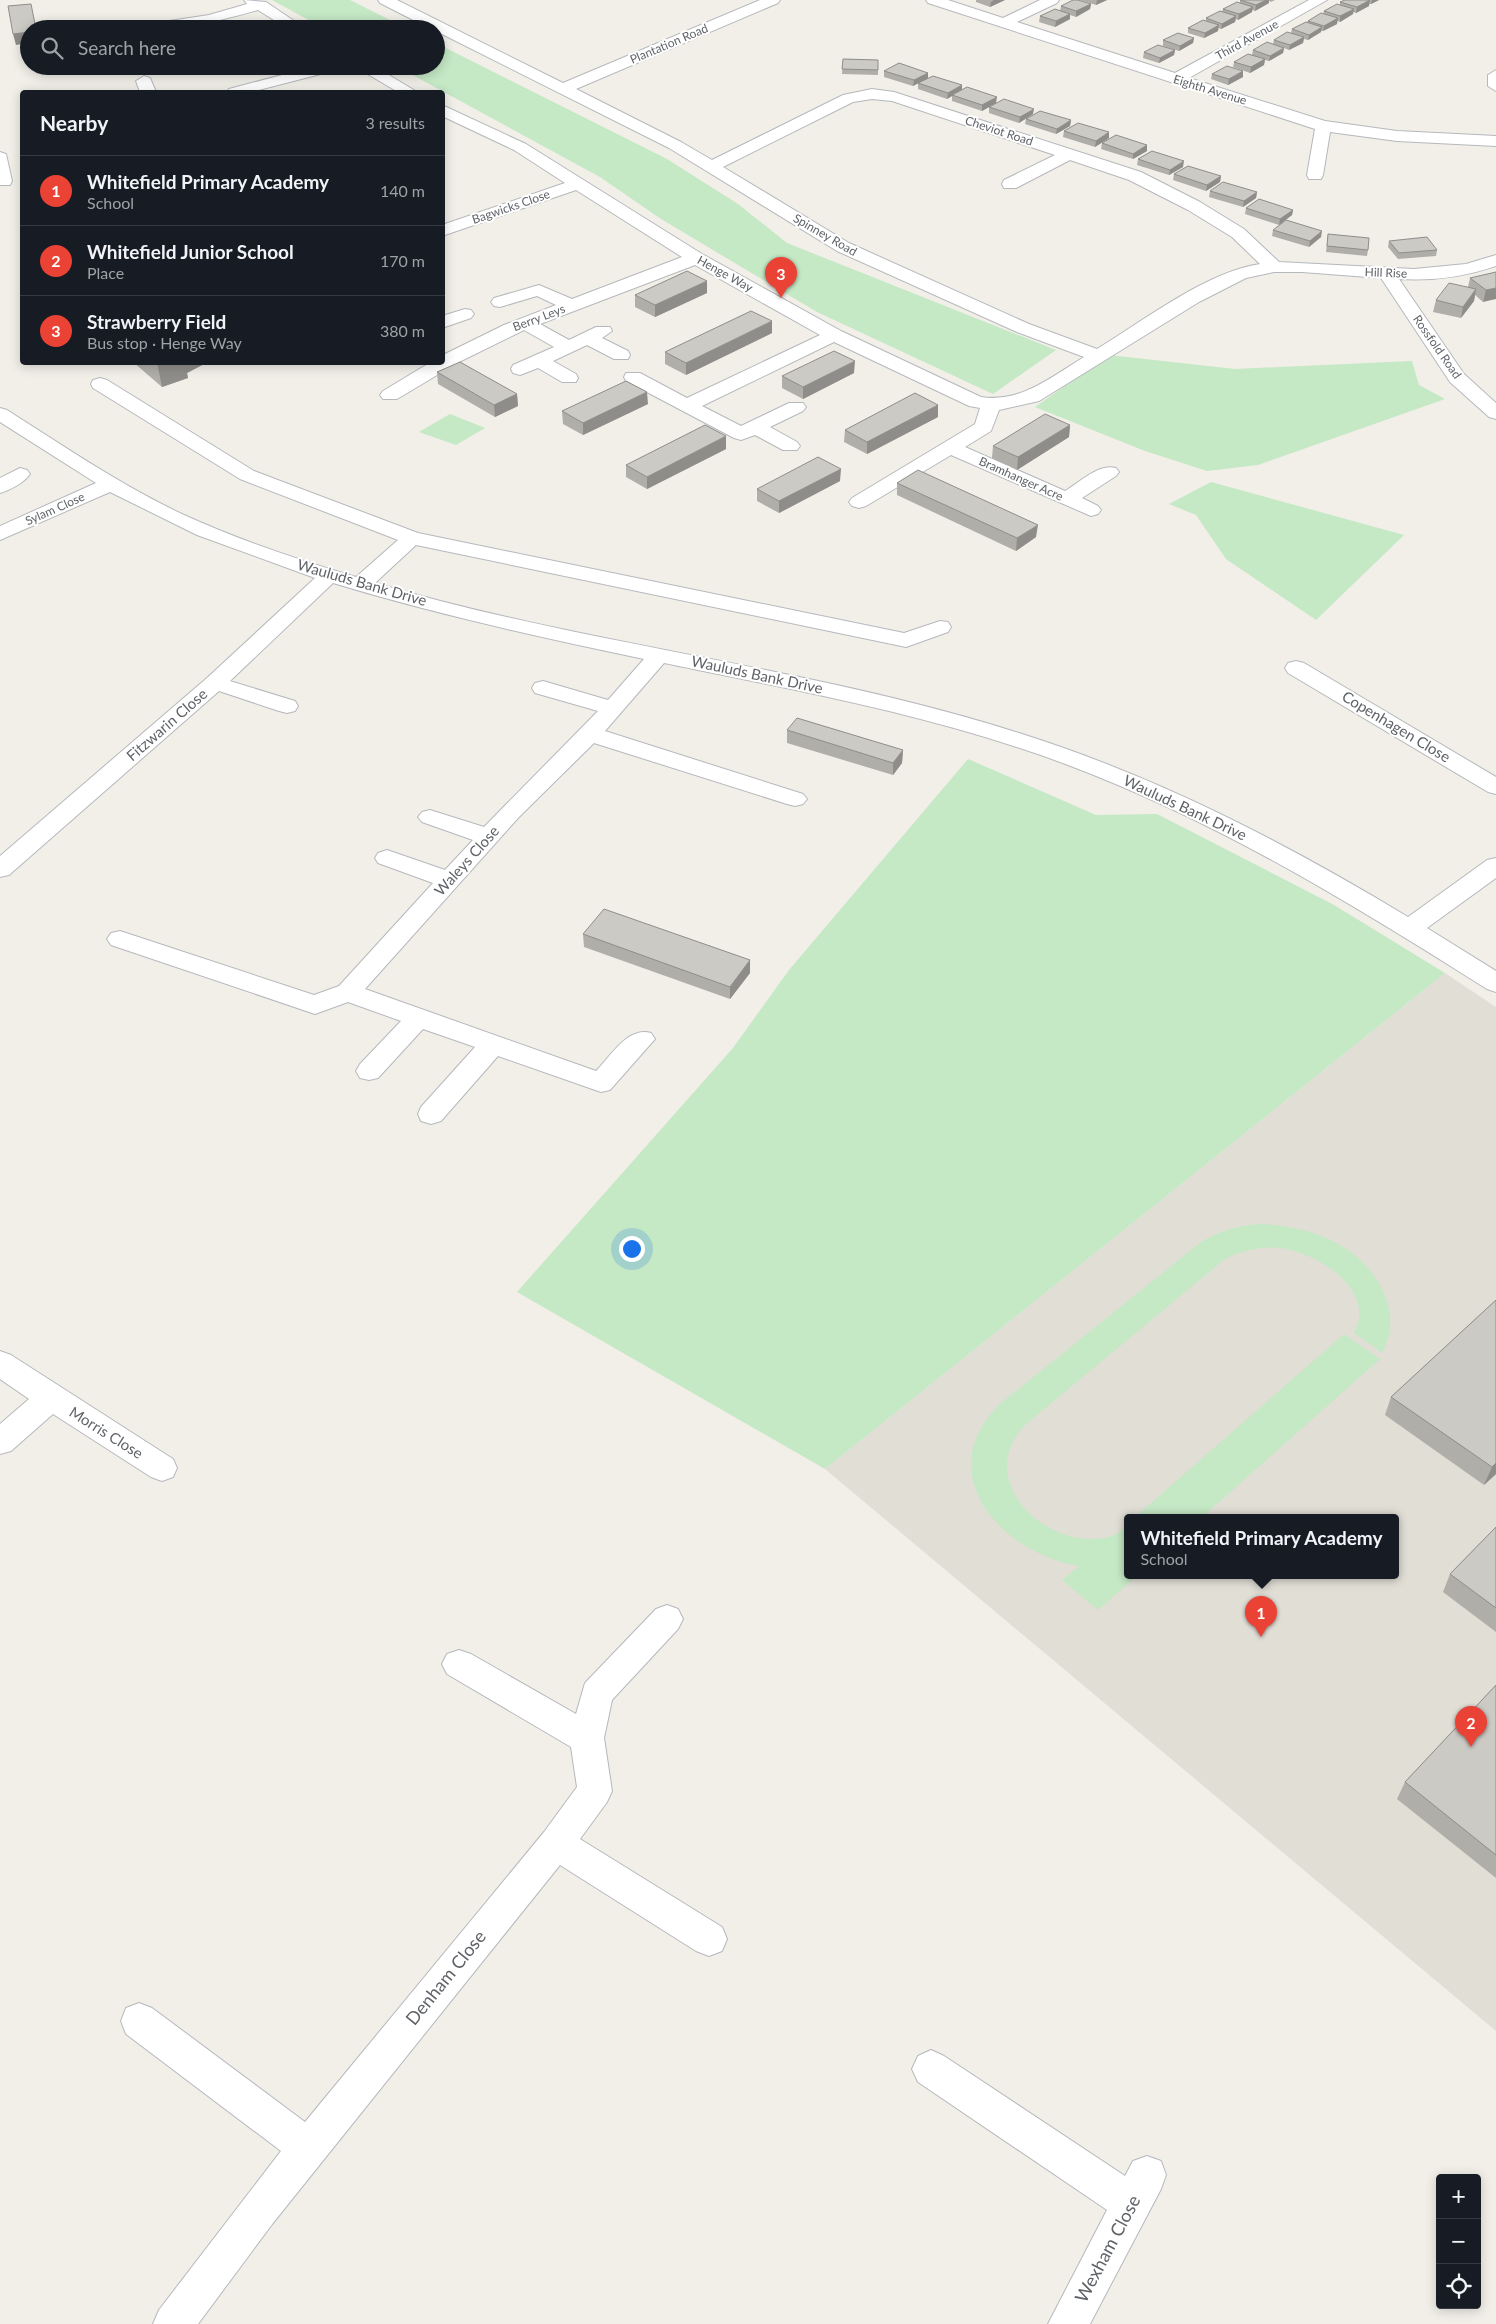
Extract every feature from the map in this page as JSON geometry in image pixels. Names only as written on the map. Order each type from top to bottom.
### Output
[{"type":"street","name":"Spinney Road","points":[[385,0],[426,20]]},
{"type":"street","name":"Plantation Road","points":[[565,88],[773,0]]},
{"type":"street","name":"Eighth Avenue","points":[[933,0],[1323,126],[1397,136],[1496,142]]},
{"type":"street","points":[[1004,24],[1052,0]]},
{"type":"street","name":"Third Avenue","points":[[1175,79],[1320,0]]},
{"type":"street","points":[[204,20],[256,3],[285,20]]},
{"type":"street","name":"Spinney Road","points":[[445,29],[565,88],[675,145],[843,247],[1023,328],[1099,356]]},
{"type":"street","points":[[245,90],[306,75]]},
{"type":"street","points":[[378,75],[405,90]]},
{"type":"street","points":[[1496,75],[1496,86]]},
{"type":"street","name":"Cheviot Road","points":[[711,167],[850,98],[872,94],[894,97],[1135,176],[1194,206],[1238,233],[1274,267]]},
{"type":"street","name":"Henge Way","points":[[445,112],[520,146],[696,258],[834,335],[976,402],[1012,405],[1032,397],[1099,356]]},
{"type":"street","points":[[445,123],[460,119]]},
{"type":"street","points":[[1315,176],[1323,126]]},
{"type":"street","points":[[1010,184],[1070,154]]},
{"type":"street","points":[[0,157],[4,181]]},
{"type":"street","name":"Bagwicks Close","points":[[445,230],[580,184]]},
{"type":"street","name":"Berry Leys","points":[[447,354],[696,258]]},
{"type":"street","name":"Hill Rise","points":[[1274,267],[1386,274],[1438,273],[1472,268],[1496,260]]},
{"type":"street","points":[[1099,356],[1226,278],[1274,267]]},
{"type":"street","name":"Rossfold Road","points":[[1386,274],[1457,378],[1496,413]]},
{"type":"street","points":[[500,302],[539,290],[571,306]]},
{"type":"street","points":[[445,322],[465,314]]},
{"type":"street","points":[[525,323],[568,347]]},
{"type":"street","points":[[520,369],[595,335],[621,356]]},
{"type":"street","points":[[687,406],[834,335]]},
{"type":"street","points":[[538,360],[569,378]]},
{"type":"street","name":"Berry Leys","points":[[390,395],[432,365]]},
{"type":"street","points":[[633,377],[687,406],[790,446]]},
{"type":"street","points":[[100,384],[247,475],[412,538],[906,640],[940,627]]},
{"type":"street","name":"Bramhanger Acre","points":[[859,502],[984,427],[991,404]]},
{"type":"street","points":[[748,431],[796,407]]},
{"type":"street","name":"Wauluds Bank Drive","points":[[0,414],[111,484],[202,530],[329,576],[489,618],[873,700],[1014,739],[1147,787],[1319,874],[1410,928],[1496,983]]},
{"type":"street","name":"Bramhanger Acre","points":[[951,448],[1091,510]]},
{"type":"street","points":[[1067,499],[1109,472]]},
{"type":"street","points":[[0,487],[20,474]]},
{"type":"street","name":"Sylam Close","points":[[4,529],[111,484]]},
{"type":"street","points":[[360,585],[412,538]]},
{"type":"street","name":"Fitzwarin Close","points":[[0,869],[215,683],[329,576]]},
{"type":"street","name":"Waleys Close","points":[[120,939],[315,1005],[348,992],[489,837],[590,734],[660,654]]},
{"type":"street","name":"Copenhagen Close","points":[[1296,668],[1496,786]]},
{"type":"street","points":[[215,683],[287,706]]},
{"type":"street","points":[[543,688],[611,708]]},
{"type":"street","points":[[590,734],[795,799]]},
{"type":"street","points":[[430,817],[489,837]]},
{"type":"street","points":[[387,858],[450,880]]},
{"type":"street","points":[[1410,928],[1496,866]]},
{"type":"street","points":[[348,992],[601,1084],[642,1039]]},
{"type":"street","points":[[370,1071],[418,1017]]},
{"type":"street","points":[[431,1114],[493,1044]]},
{"type":"street","name":"Morris Close","points":[[0,1362],[50,1398],[162,1468]]},
{"type":"street","points":[[0,1442],[50,1398]]},
{"type":"street","name":"Denham Close","points":[[173,2324],[259,2208],[556,1843],[595,1791],[587,1738],[597,1693],[667,1619]]},
{"type":"street","points":[[459,1664],[587,1738]]},
{"type":"street","points":[[556,1843],[709,1939]]},
{"type":"street","points":[[139,2021],[308,2148]]},
{"type":"street","name":"Wexham Close","points":[[931,2069],[1139,2189],[1068,2324]]},
{"type":"shaded area","points":[[1445,973],[1496,1007],[1496,2031],[825,1469]]},
{"type":"green space","points":[[272,0],[350,0],[390,20],[309,20]]},
{"type":"green space","points":[[445,48],[667,159],[738,204],[787,243],[1056,350],[993,394],[817,312],[661,219],[600,177],[445,93],[445,90],[440,90],[413,75],[445,75]]},
{"type":"green space","points":[[1109,355],[1235,369],[1412,361],[1419,385],[1445,399],[1258,465],[1207,471],[1145,451],[1035,407]]},
{"type":"green space","points":[[450,414],[485,428],[456,445],[419,432]]},
{"type":"green space","points":[[1211,482],[1404,535],[1316,620],[1226,559],[1196,515],[1169,504]]},
{"type":"green space","points":[[968,759],[1096,815],[1157,814],[1334,905],[1445,973],[825,1469],[517,1292],[733,1048],[789,970]]},
{"type":"green space","points":[[1258,1224],[1296,1228],[1331,1240],[1347,1249],[1373,1275],[1383,1291],[1390,1314],[1390,1330],[1386,1345],[1382,1353],[1354,1333],[1359,1317],[1357,1302],[1351,1288],[1326,1265],[1295,1251],[1281,1248],[1252,1249],[1225,1259],[1026,1424],[1011,1446],[1007,1468],[1012,1489],[1025,1508],[1043,1524],[1065,1535],[1088,1539],[1112,1536],[1124,1527],[1124,1579],[1134,1579],[1098,1610],[1062,1580],[1079,1566],[1050,1558],[1023,1545],[1001,1527],[983,1505],[973,1481],[972,1456],[980,1429],[1001,1403],[1201,1242],[1242,1226]]},
{"type":"green space","points":[[1344,1334],[1380,1359],[1206,1514],[1139,1514]]},
{"type":"building","points":[[1073,0],[1091,4],[1076,11],[1061,6]]},
{"type":"building","points":[[1240,0],[1266,0],[1256,5]]},
{"type":"building","points":[[1345,0],[1370,0],[1357,7],[1340,2]]},
{"type":"building","points":[[1237,2],[1253,7],[1239,14],[1223,9]]},
{"type":"building","points":[[31,4],[34,20],[20,20],[20,33],[13,34],[8,6]]},
{"type":"building","points":[[1337,4],[1354,9],[1340,16],[1324,11]]},
{"type":"building","points":[[1055,9],[1070,14],[1056,21],[1040,16]]},
{"type":"building","points":[[1220,11],[1236,16],[1222,24],[1206,18]]},
{"type":"building","points":[[1321,13],[1338,18],[1324,26],[1308,21]]},
{"type":"building","points":[[1203,20],[1219,25],[1205,33],[1188,28]]},
{"type":"building","points":[[1306,22],[1322,27],[1309,35],[1292,29]]},
{"type":"building","points":[[1287,32],[1304,37],[1290,45],[1274,40]]},
{"type":"building","points":[[1178,33],[1194,38],[1180,46],[1163,40]]},
{"type":"building","points":[[1267,42],[1284,48],[1270,56],[1253,50]]},
{"type":"building","points":[[1158,45],[1175,50],[1160,58],[1144,52]]},
{"type":"building","points":[[1248,54],[1265,59],[1251,67],[1234,62]]},
{"type":"building","points":[[843,59],[878,60],[878,70],[842,69]]},
{"type":"building","points":[[899,63],[928,73],[914,80],[884,71]]},
{"type":"building","points":[[1227,66],[1243,71],[1229,79],[1212,74]]},
{"type":"building","points":[[933,76],[962,85],[948,93],[918,83]]},
{"type":"building","points":[[967,87],[997,97],[982,105],[952,95]]},
{"type":"building","points":[[1004,99],[1034,109],[1020,117],[989,107]]},
{"type":"building","points":[[1040,111],[1071,120],[1057,129],[1026,119]]},
{"type":"building","points":[[1078,123],[1109,132],[1096,141],[1064,131]]},
{"type":"building","points":[[1116,135],[1147,145],[1133,154],[1102,143]]},
{"type":"building","points":[[1152,151],[1184,161],[1170,170],[1138,159]]},
{"type":"building","points":[[1188,166],[1221,176],[1207,185],[1174,174]]},
{"type":"building","points":[[1223,182],[1257,192],[1244,201],[1210,191]]},
{"type":"building","points":[[1259,199],[1293,210],[1280,219],[1246,208]]},
{"type":"building","points":[[1286,220],[1322,231],[1310,241],[1273,230]]},
{"type":"building","points":[[1328,234],[1369,238],[1368,250],[1327,246]]},
{"type":"building","points":[[1427,237],[1437,250],[1399,253],[1389,241]]},
{"type":"building","points":[[687,271],[707,281],[655,305],[635,295]]},
{"type":"building","points":[[1496,272],[1496,288],[1486,290],[1470,278]]},
{"type":"building","points":[[1449,283],[1476,289],[1463,307],[1436,300]]},
{"type":"building","points":[[751,311],[772,321],[686,363],[665,352]]},
{"type":"building","points":[[834,351],[855,361],[803,387],[782,376]]},
{"type":"building","points":[[460,362],[517,394],[494,405],[437,372]]},
{"type":"building","points":[[626,381],[647,392],[583,423],[562,411]]},
{"type":"building","points":[[915,393],[938,405],[867,442],[845,430]]},
{"type":"building","points":[[1045,414],[1070,425],[1018,457],[993,446]]},
{"type":"building","points":[[705,425],[726,436],[647,477],[626,465]]},
{"type":"building","points":[[818,457],[841,469],[779,501],[757,489]]},
{"type":"building","points":[[918,470],[1038,525],[1017,538],[897,483]]},
{"type":"building","points":[[797,718],[903,750],[893,763],[787,730]]},
{"type":"building","points":[[604,909],[750,960],[730,987],[583,934]]},
{"type":"building","points":[[1496,1300],[1496,1463],[1492,1467],[1391,1397]]},
{"type":"building","points":[[1496,1527],[1496,1608],[1450,1574]]},
{"type":"building","points":[[1496,1685],[1496,1855],[1405,1782]]},
{"type":"place","name":"Strawberry Field","points":[[781,298]]},
{"type":"place","name":"Whitefield Primary Academy","points":[[1261,1637]]},
{"type":"place","name":"Whitefield Junior School","points":[[1471,1747]]}]
